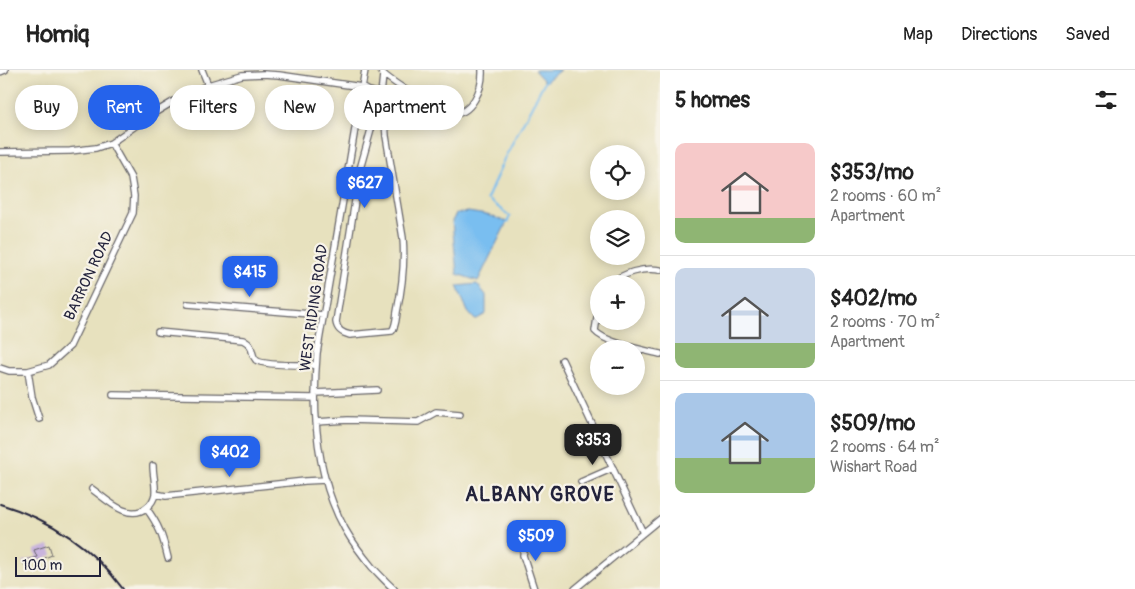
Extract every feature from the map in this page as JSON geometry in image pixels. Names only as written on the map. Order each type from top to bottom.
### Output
[{"type":"street","points":[[0,72],[5,70]]},
{"type":"street","points":[[202,70],[208,85],[242,75],[263,74],[348,85]]},
{"type":"street","name":"WEST RIDING ROAD","points":[[362,85],[365,70]]},
{"type":"street","points":[[382,72],[395,83],[442,112],[451,114],[459,113],[469,107],[475,99],[483,78],[482,70]]},
{"type":"street","points":[[382,72],[382,85]]},
{"type":"street","points":[[386,85],[395,83]]},
{"type":"street","points":[[381,97],[403,238],[402,293],[395,326],[392,331],[350,335],[339,330],[336,322],[360,170],[381,97]]},
{"type":"street","points":[[0,152],[96,148],[111,143],[170,103]]},
{"type":"street","name":"WEST RIDING ROAD","points":[[355,130],[316,365],[316,422],[320,458],[340,520],[354,544],[382,578],[394,589]]},
{"type":"street","name":"BARRON ROAD","points":[[0,368],[9,371],[28,371],[49,365],[70,346],[133,213],[134,196],[131,178],[111,143]]},
{"type":"street","points":[[626,275],[646,269],[660,270]]},
{"type":"street","points":[[188,304],[324,315]]},
{"type":"street","points":[[595,330],[599,335],[621,344],[660,354]]},
{"type":"street","points":[[158,332],[243,340],[250,346],[256,360],[262,363],[316,365]]},
{"type":"street","points":[[562,360],[643,533]]},
{"type":"street","points":[[28,371],[32,397],[39,419]]},
{"type":"street","points":[[114,395],[315,396],[377,390]]},
{"type":"street","points":[[316,422],[348,420],[418,422],[436,412],[460,414]]},
{"type":"street","points":[[92,488],[124,510],[137,512],[146,508],[155,494],[153,466]]},
{"type":"street","points":[[581,482],[613,468]]},
{"type":"street","points":[[155,494],[166,496],[326,480]]},
{"type":"street","points":[[146,508],[162,534],[168,558]]},
{"type":"street","points":[[575,589],[660,519]]},
{"type":"street","points":[[534,589],[523,552],[527,546],[544,537]]},
{"type":"water","points":[[534,70],[560,70],[545,82]]},
{"type":"water","points":[[468,212],[487,215],[507,222],[478,281],[457,274],[452,221],[456,214]]},
{"type":"water","points":[[477,284],[486,295],[486,314],[475,320],[468,312],[457,286]]},
{"type":"building","points":[[49,545],[52,555],[25,566],[23,561],[37,557],[34,550]]},
{"type":"waterway","points":[[507,223],[510,216],[487,199],[504,159],[546,79]]},
{"type":"railway","points":[[0,504],[36,518],[69,536],[98,560],[123,589]]},
{"type":"district","name":"ALBANY GROVE","points":[[540,494]]}]
